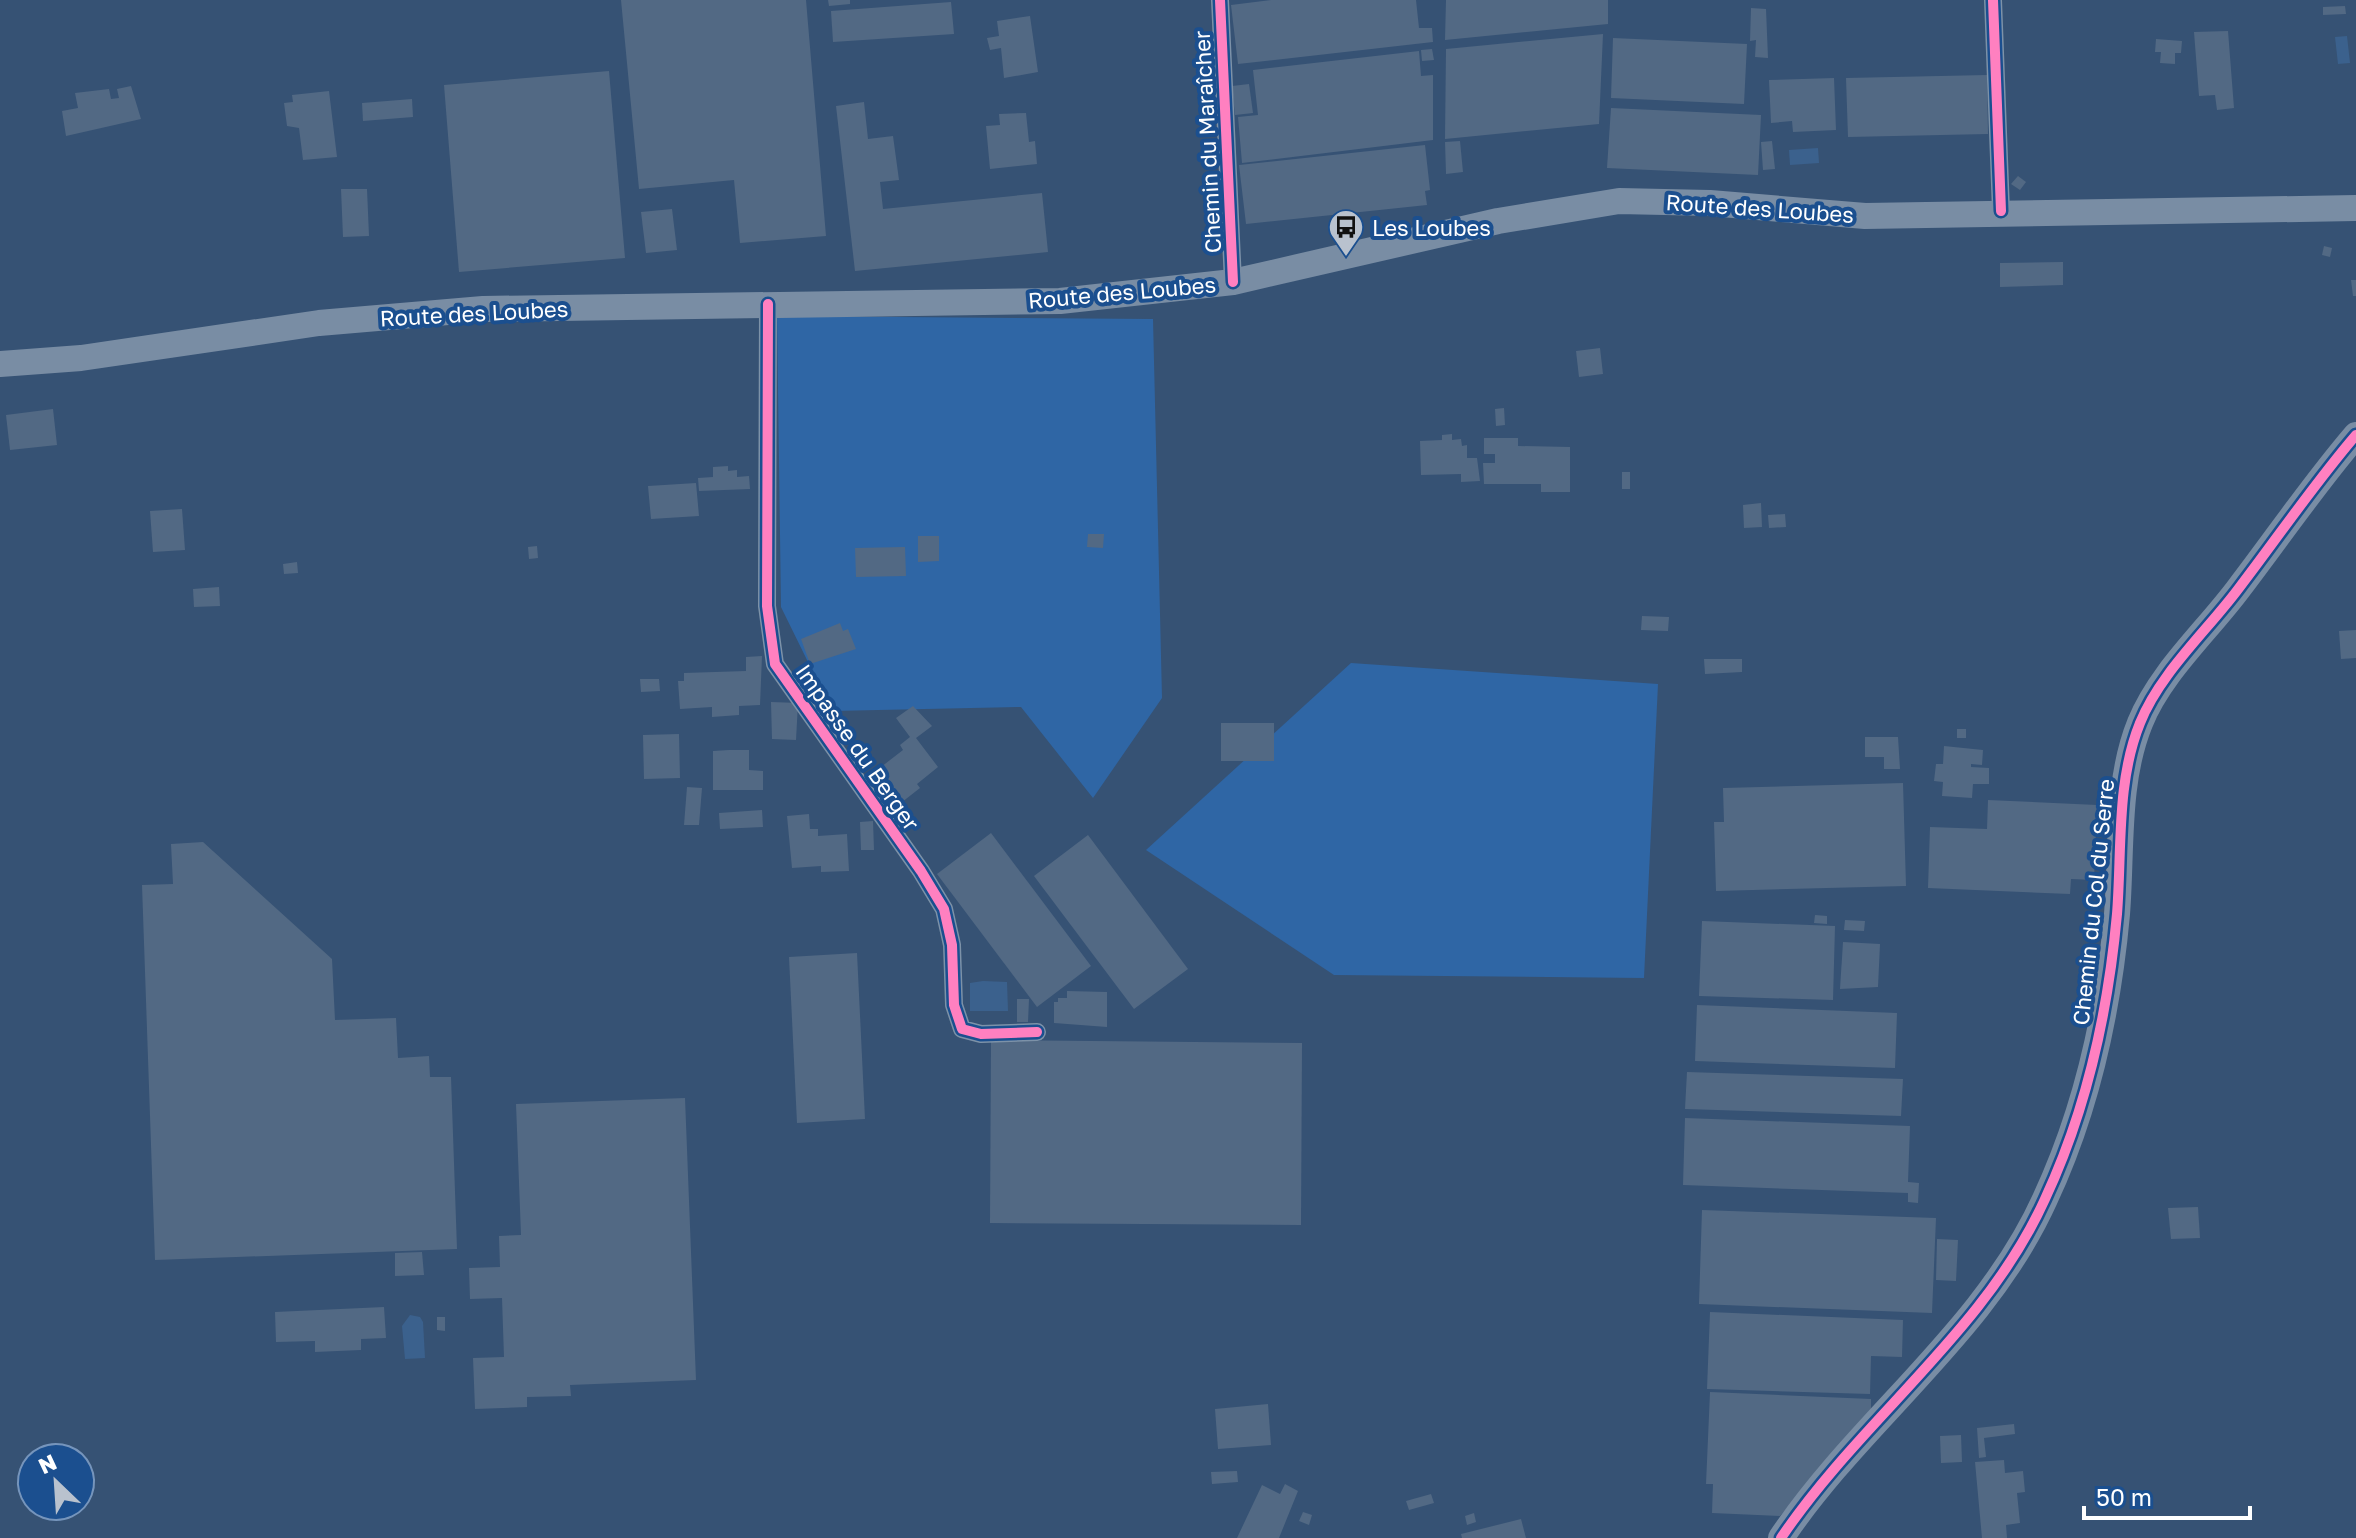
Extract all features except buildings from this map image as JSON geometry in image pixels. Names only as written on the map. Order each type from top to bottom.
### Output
[{"type":"main road","name":"Route des Loubes","points":[[0,364],[81,358],[319,323],[483,309],[1060,301],[1233,282],[1498,221],[1619,201],[1710,203],[1865,216],[2001,211],[2348,211]]},
{"type":"main road","name":"Chemin du Col du Serre","points":[[1781,1538],[1806,1501],[1939,1357],[2000,1275],[2045,1201],[2089,1085],[2106,1000],[2115,929],[2127,767],[2141,721],[2169,676],[2356,435]]},
{"type":"street","name":"Chemin du Maraîcher","points":[[1220,0],[1233,282]]},
{"type":"street","points":[[1993,0],[2001,211]]},
{"type":"street","name":"Impasse du Berger","points":[[768,304],[767,606],[775,664],[921,871],[944,909],[952,945],[954,1005],[962,1029],[981,1034],[1037,1032]]},
{"type":"shaded area","points":[[2347,36],[2350,63],[2338,64],[2335,37]]},
{"type":"shaded area","points":[[1818,148],[1819,163],[1790,165],[1789,150]]},
{"type":"shaded area","points":[[777,316],[1153,319],[1162,698],[1093,798],[1021,707],[832,711],[781,607]]},
{"type":"shaded area","points":[[1351,663],[1658,684],[1644,978],[1334,975],[1146,850]]},
{"type":"shaded area","points":[[1007,982],[1008,1011],[970,1011],[970,983]]},
{"type":"shaded area","points":[[410,1315],[420,1317],[423,1322],[425,1358],[405,1359],[402,1326]]},
{"type":"cycle path","points":[[1220,0],[1233,282]]},
{"type":"cycle path","points":[[1993,0],[2001,211]]},
{"type":"cycle path","points":[[768,304],[767,606],[775,664],[921,871],[944,909],[952,945],[954,1005],[962,1029],[981,1034],[1037,1032]]},
{"type":"cycle path","points":[[1781,1538],[1813,1495],[1956,1333],[2020,1247],[2060,1165],[2093,1060],[2113,951],[2123,793],[2140,723],[2159,687],[2356,435]]},
{"type":"place","name":"Les Loubes","points":[[1346,258]]}]
